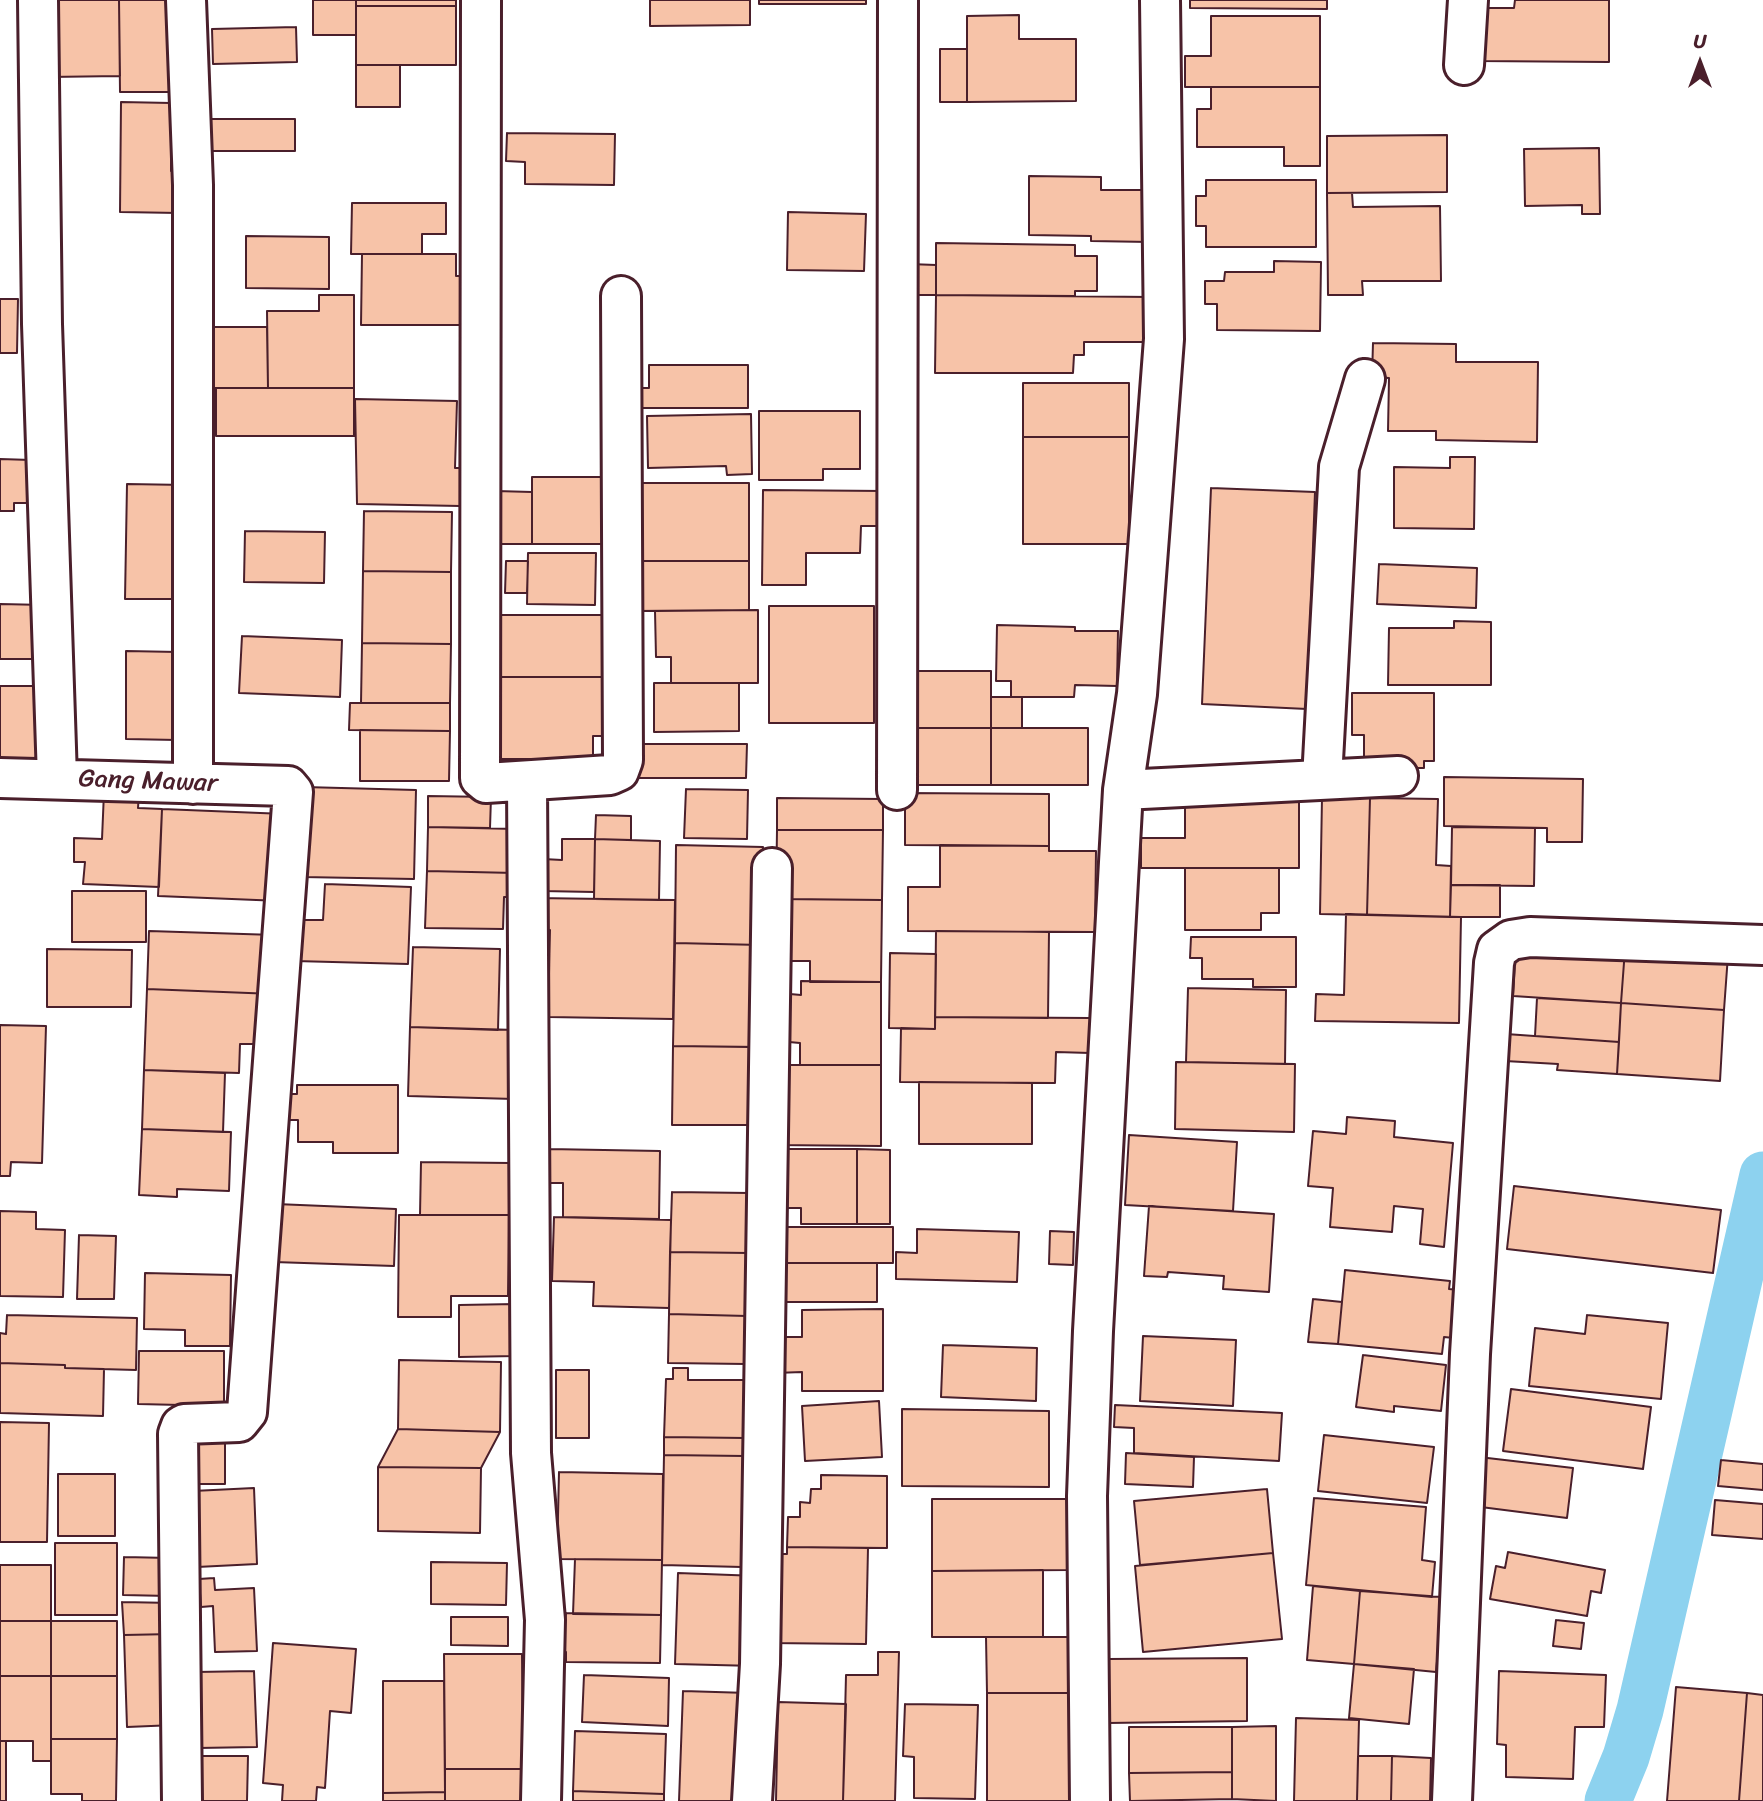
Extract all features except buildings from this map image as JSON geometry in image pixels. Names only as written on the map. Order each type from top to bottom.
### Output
[{"type":"street","points":[[38,0],[42,324],[57,778]]},
{"type":"street","points":[[187,0],[193,185],[193,784]]},
{"type":"street","points":[[481,0],[480,778],[486,783],[610,775],[619,771],[623,760],[621,296]]},
{"type":"street","points":[[897,790],[898,0]]},
{"type":"street","points":[[1090,1801],[1087,1496],[1093,1331],[1123,790],[1137,694],[1164,339],[1160,0]]},
{"type":"street","points":[[1464,65],[1468,0]]},
{"type":"street","points":[[1322,779],[1339,467],[1365,379]]},
{"type":"street","points":[[1123,790],[1398,776]]},
{"type":"street","name":"Gang Mawar","points":[[0,778],[288,786],[293,792],[247,1412],[239,1422],[184,1424],[178,1434],[182,1801]]},
{"type":"street","points":[[527,782],[531,1453],[545,1620],[541,1801]]},
{"type":"street","points":[[752,1801],[761,1664],[772,868]]},
{"type":"street","points":[[1452,1801],[1470,1354],[1497,950],[1511,940],[1530,937],[1763,945]]},
{"type":"waterway","points":[[1608,1801],[1626,1757],[1640,1710],[1763,1175]]}]
